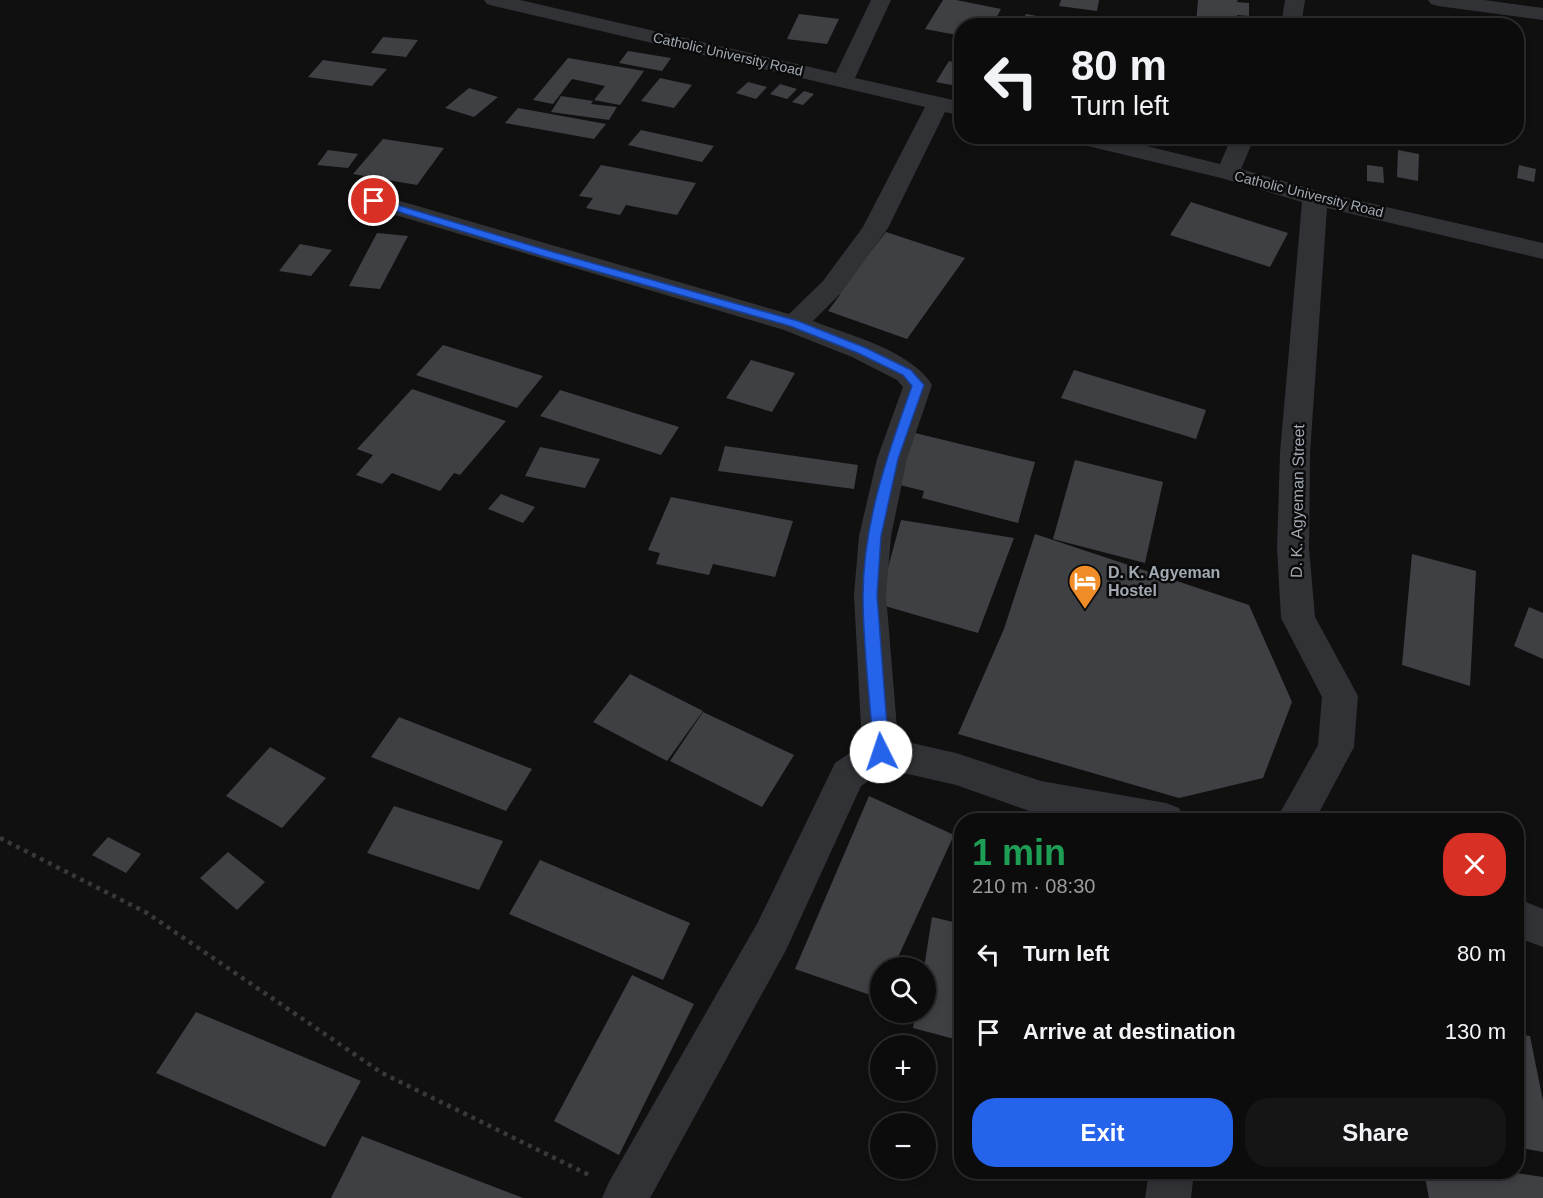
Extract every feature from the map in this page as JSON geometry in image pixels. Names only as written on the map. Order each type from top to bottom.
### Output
[{"type":"street","name":"Catholic University Road","points":[[494,0],[950,106]]},
{"type":"street","points":[[843,81],[880,0]]},
{"type":"street","points":[[1292,18],[1295,0]]},
{"type":"street","points":[[1438,0],[1543,15]]},
{"type":"street","points":[[794,324],[832,287],[875,228],[950,106]]},
{"type":"street","name":"Catholic University Road","points":[[1109,144],[1228,173],[1315,198],[1543,250]]},
{"type":"street","points":[[1228,173],[1241,144]]},
{"type":"street","name":"D. K. Agyeman Street","points":[[1299,813],[1336,747],[1340,696],[1298,618],[1293,548],[1295,453],[1315,198]]},
{"type":"street","points":[[374,201],[794,324],[862,350],[907,373],[918,385],[892,459],[875,536],[870,595],[881,752]]},
{"type":"street","points":[[626,1196],[772,936],[848,775],[881,752],[956,770],[1041,798],[1126,813]]},
{"type":"street","points":[[1524,920],[1543,928]]},
{"type":"street","points":[[1168,1198],[1171,1179]]},
{"type":"path","points":[[0,838],[147,913],[382,1073],[626,1196]]},
{"type":"building","points":[[943,0],[956,0],[1001,9],[996,18],[954,18],[954,34],[925,29]]},
{"type":"building","points":[[1061,0],[1099,0],[1097,11],[1059,6]]},
{"type":"building","points":[[1198,0],[1238,0],[1237,2],[1249,3],[1249,16],[1196,18]]},
{"type":"building","points":[[799,14],[839,19],[827,44],[787,39]]},
{"type":"building","points":[[1026,14],[1048,18],[1024,18]]},
{"type":"building","points":[[383,37],[418,40],[406,57],[371,53]]},
{"type":"building","points":[[628,51],[671,58],[662,71],[619,63]]},
{"type":"building","points":[[568,58],[644,71],[620,105],[594,100],[605,86],[572,79],[553,104],[533,100]]},
{"type":"building","points":[[323,60],[387,69],[372,86],[308,77]]},
{"type":"building","points":[[949,61],[954,62],[954,85],[936,82]]},
{"type":"building","points":[[660,78],[692,85],[674,108],[641,101]]},
{"type":"building","points":[[748,82],[767,87],[756,99],[736,93]]},
{"type":"building","points":[[780,84],[797,89],[787,99],[770,94]]},
{"type":"building","points":[[469,88],[498,97],[474,117],[445,108]]},
{"type":"building","points":[[804,91],[814,94],[803,105],[792,102]]},
{"type":"building","points":[[561,96],[593,101],[591,104],[617,107],[609,120],[551,112]]},
{"type":"building","points":[[518,108],[606,124],[594,139],[505,123]]},
{"type":"building","points":[[641,130],[714,146],[702,162],[628,145]]},
{"type":"building","points":[[383,139],[444,148],[417,185],[353,174]]},
{"type":"building","points":[[328,150],[358,154],[348,168],[317,165]]},
{"type":"building","points":[[1398,150],[1419,154],[1418,181],[1397,177]]},
{"type":"building","points":[[601,165],[696,183],[677,215],[626,205],[620,215],[586,208],[593,198],[579,196]]},
{"type":"building","points":[[1367,165],[1383,167],[1384,183],[1367,181]]},
{"type":"building","points":[[1519,165],[1536,169],[1534,182],[1517,178]]},
{"type":"building","points":[[1191,202],[1288,233],[1270,267],[1170,235]]},
{"type":"building","points":[[886,232],[965,258],[907,339],[828,311],[840,295],[830,291],[860,265]]},
{"type":"building","points":[[377,233],[408,236],[380,289],[349,286]]},
{"type":"building","points":[[300,244],[332,250],[311,276],[279,271]]},
{"type":"building","points":[[443,345],[543,376],[517,408],[416,375]]},
{"type":"building","points":[[751,360],[795,373],[772,412],[726,398]]},
{"type":"building","points":[[1074,370],[1206,410],[1196,439],[1061,398]]},
{"type":"building","points":[[412,389],[506,421],[460,475],[454,473],[440,491],[392,473],[382,484],[356,475],[373,455],[357,449]]},
{"type":"building","points":[[560,390],[679,427],[661,455],[540,416]]},
{"type":"building","points":[[915,433],[1035,462],[1018,523],[922,498],[924,491],[896,484]]},
{"type":"building","points":[[725,446],[858,465],[854,489],[718,471]]},
{"type":"building","points":[[540,447],[600,459],[585,488],[525,476]]},
{"type":"building","points":[[1075,460],[1163,482],[1145,563],[1053,539]]},
{"type":"building","points":[[501,494],[535,507],[523,523],[488,509]]},
{"type":"building","points":[[671,497],[793,521],[775,577],[713,564],[709,575],[656,564],[660,553],[648,550]]},
{"type":"building","points":[[901,520],[1014,538],[978,633],[878,604]]},
{"type":"building","points":[[1035,534],[1249,605],[1292,702],[1263,778],[1179,798],[958,734],[1004,629]]},
{"type":"building","points":[[1412,554],[1476,571],[1470,686],[1402,665]]},
{"type":"building","points":[[1529,607],[1543,613],[1543,659],[1514,646]]},
{"type":"building","points":[[630,674],[703,711],[667,761],[593,722]]},
{"type":"building","points":[[703,712],[794,755],[762,807],[670,761]]},
{"type":"building","points":[[399,717],[532,769],[506,811],[371,757]]},
{"type":"building","points":[[270,747],[326,778],[282,828],[226,796]]},
{"type":"building","points":[[869,796],[954,835],[898,957],[870,957],[870,995],[795,969]]},
{"type":"building","points":[[394,806],[503,841],[479,890],[367,853]]},
{"type":"building","points":[[108,837],[141,854],[126,873],[92,855]]},
{"type":"building","points":[[228,852],[265,882],[237,910],[200,878]]},
{"type":"building","points":[[540,860],[690,923],[663,980],[509,914]]},
{"type":"building","points":[[932,917],[954,922],[954,1039],[913,1028],[914,1023],[936,1023],[936,957],[926,957]]},
{"type":"building","points":[[632,975],[694,1004],[619,1155],[554,1121]]},
{"type":"building","points":[[196,1012],[361,1081],[325,1147],[156,1073]]},
{"type":"building","points":[[1524,1035],[1530,1036],[1543,1101],[1543,1152],[1524,1148]]},
{"type":"building","points":[[362,1136],[523,1198],[331,1198]]},
{"type":"building","points":[[1524,1174],[1543,1177],[1543,1198],[1429,1198],[1425,1179],[1524,1179]]},
{"type":"place","name":"D. K. Agyeman Hostel","points":[[1085,610]]},
{"type":"route","points":[[374,201],[794,324],[862,350],[907,373],[918,385],[915,399],[892,459],[875,536],[870,595],[881,752]]}]
